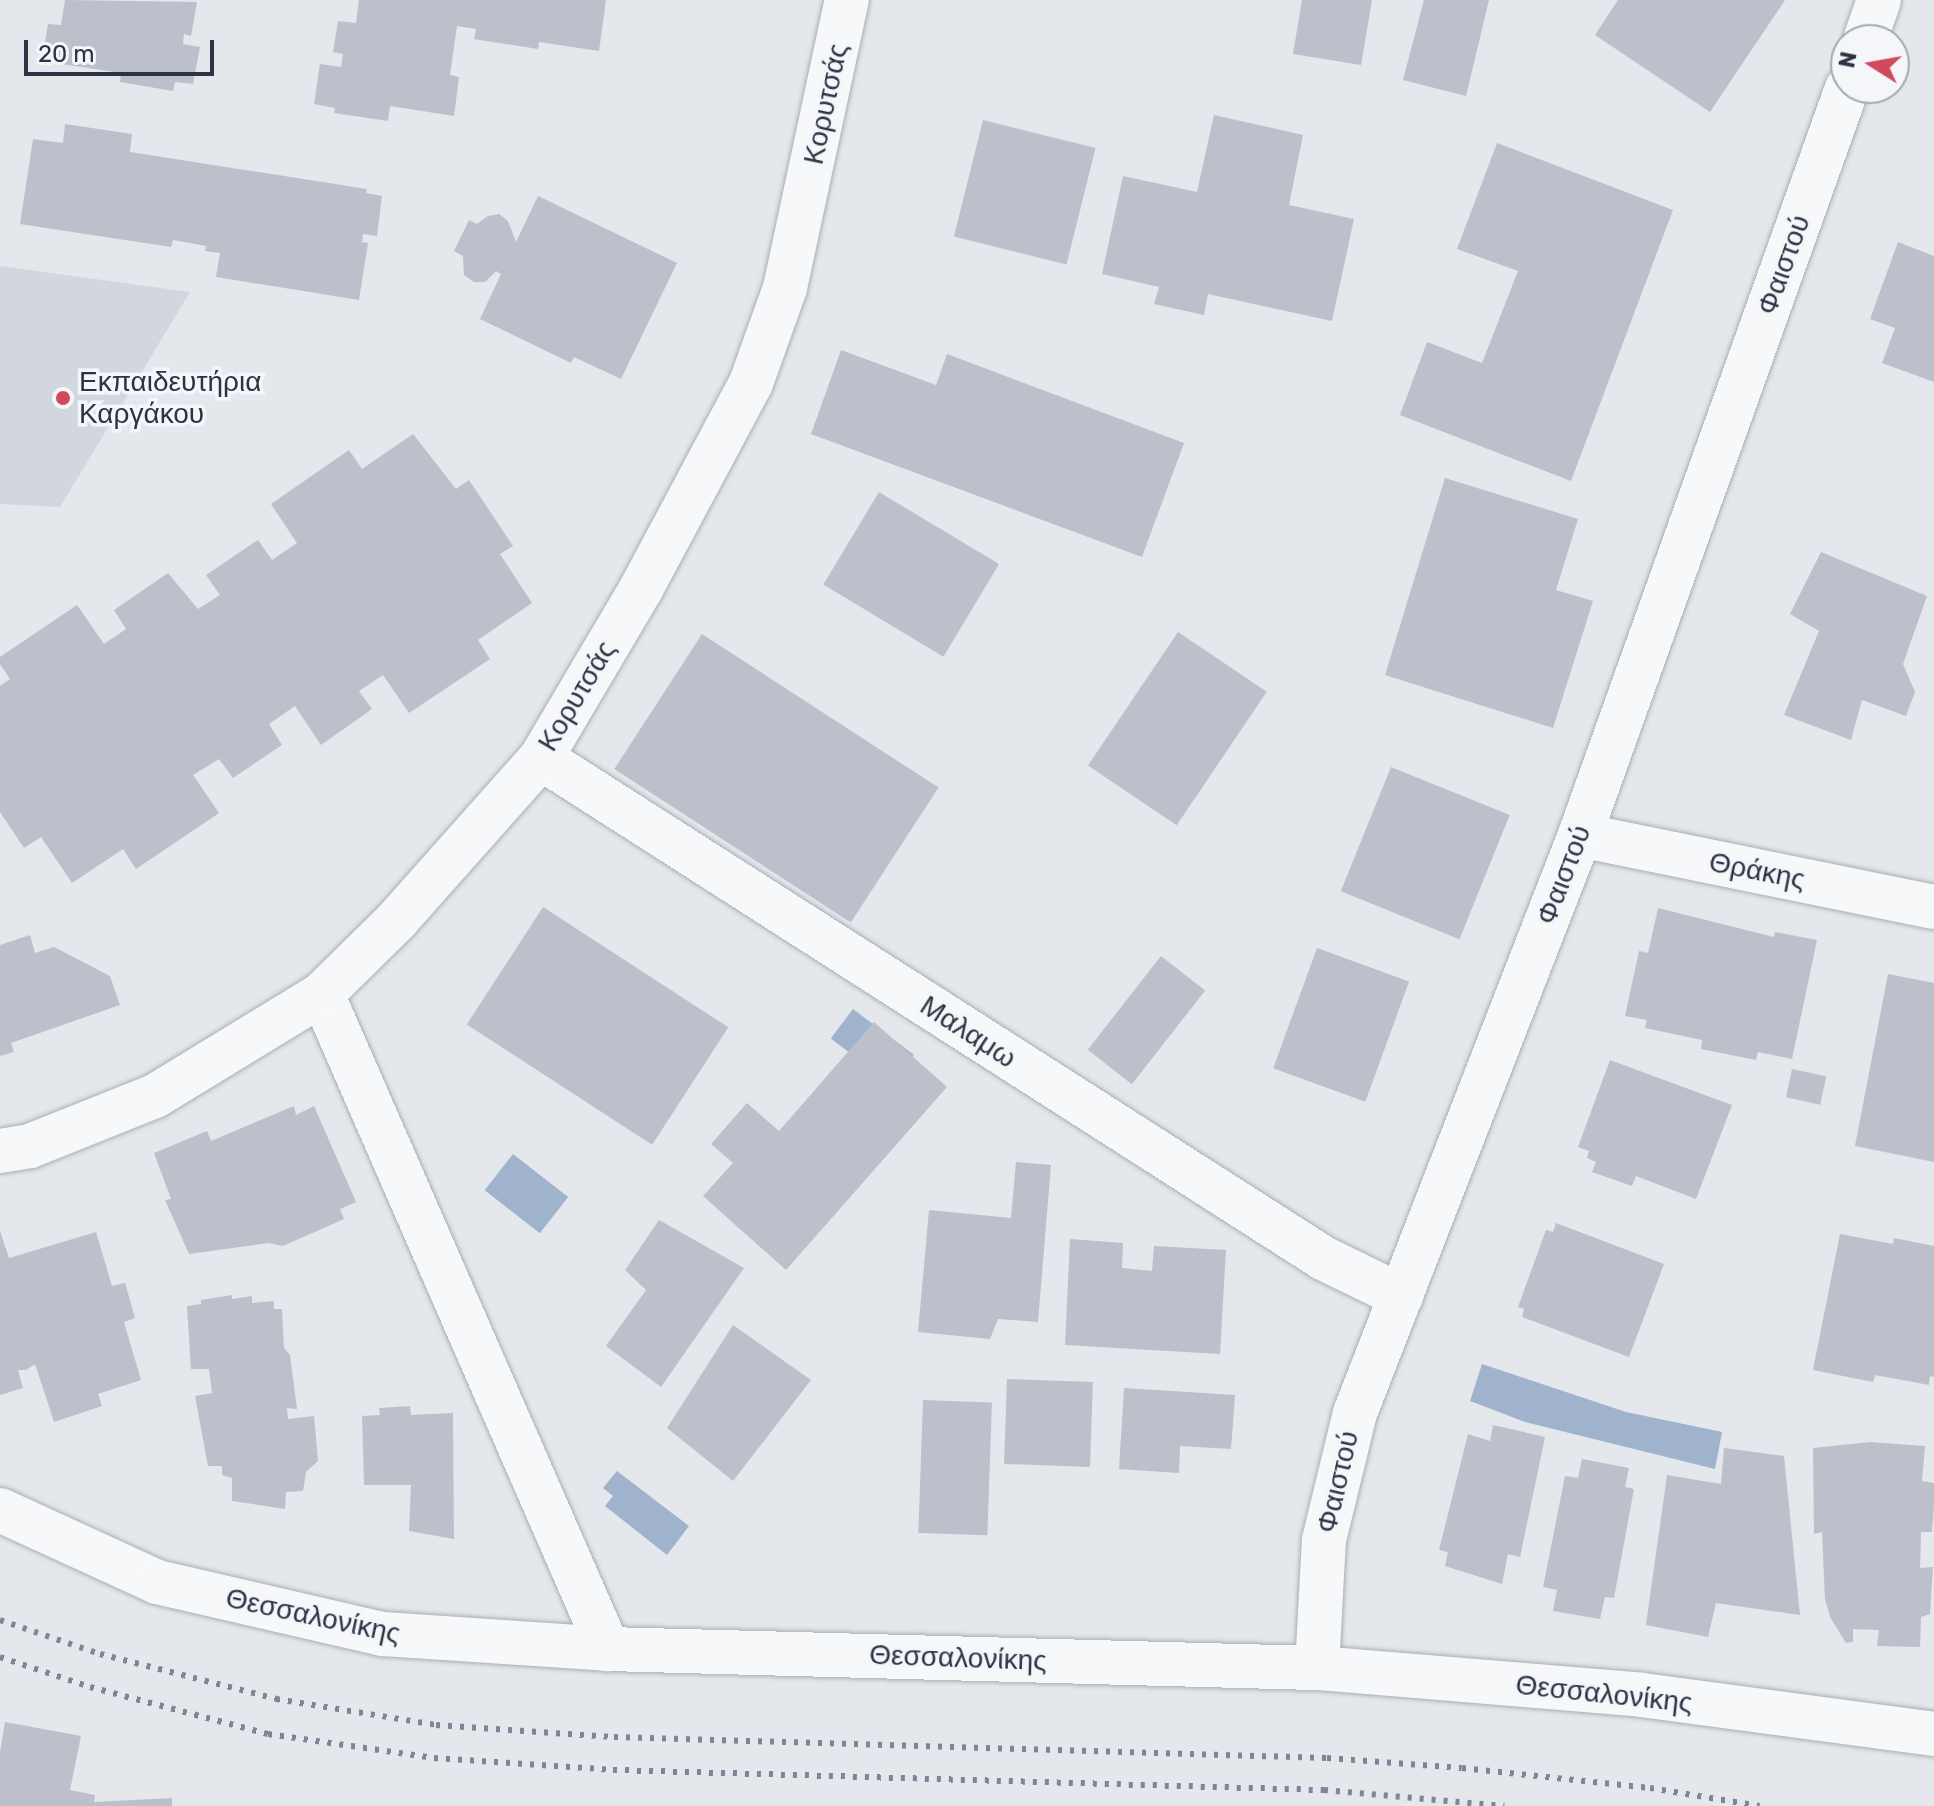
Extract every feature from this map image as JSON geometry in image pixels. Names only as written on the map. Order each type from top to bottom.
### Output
[{"type":"street","name":"Κορυτσάς","points":[[0,1151],[30,1146],[155,1096],[322,994],[397,920],[541,758],[641,589],[751,383],[788,273],[847,0]]},
{"type":"street","points":[[1871,24],[1879,0]]},
{"type":"street","name":"Φαιστού","points":[[1317,1668],[1324,1540],[1355,1413],[1580,835],[1841,104]]},
{"type":"street","name":"Μαλαμω","points":[[541,758],[1323,1258],[1401,1296]]},
{"type":"street","name":"Θράκης","points":[[1580,835],[1934,907]]},
{"type":"street","points":[[322,994],[608,1649]]},
{"type":"street","name":"Θεσσαλονίκης","points":[[0,1510],[157,1582],[383,1634],[608,1649],[1317,1668],[1642,1695],[1934,1734]]},
{"type":"shaded area","name":"Εκπαιδευτήρια Καργάκου","points":[[0,266],[190,292],[60,507],[0,504]]},
{"type":"water","points":[[853,1009],[914,1055],[891,1084],[831,1039]]},
{"type":"water","points":[[513,1154],[568,1197],[540,1233],[485,1190]]},
{"type":"water","points":[[1482,1364],[1626,1412],[1722,1432],[1715,1469],[1525,1422],[1470,1401]]},
{"type":"water","points":[[617,1471],[689,1526],[667,1555],[605,1506],[613,1496],[603,1488]]},
{"type":"building","points":[[65,0],[197,2],[191,36],[184,34],[183,44],[200,47],[193,84],[175,82],[173,91],[120,82],[121,73],[42,61],[48,24],[61,25]]},
{"type":"building","points":[[359,0],[606,0],[599,51],[539,42],[538,49],[474,39],[476,29],[457,26],[450,75],[459,77],[454,116],[390,106],[388,121],[334,113],[335,108],[314,104],[320,64],[341,67],[343,54],[333,52],[338,21],[356,23]]},
{"type":"building","points":[[1302,0],[1372,0],[1361,65],[1293,54]]},
{"type":"building","points":[[1424,0],[1489,0],[1466,96],[1403,80]]},
{"type":"building","points":[[1618,0],[1785,0],[1710,112],[1595,35]]},
{"type":"building","points":[[1214,115],[1303,135],[1289,205],[1354,219],[1332,321],[1208,294],[1204,315],[1154,304],[1159,287],[1102,274],[1123,176],[1197,192]]},
{"type":"building","points":[[983,120],[1096,148],[1067,264],[954,236]]},
{"type":"building","points":[[65,124],[132,134],[130,152],[367,189],[366,193],[382,196],[377,236],[363,234],[362,242],[368,243],[359,300],[216,277],[220,253],[205,251],[206,246],[173,240],[171,247],[20,224],[33,139],[63,143]]},
{"type":"building","points":[[1497,143],[1673,210],[1571,481],[1400,415],[1427,342],[1482,363],[1518,271],[1457,249]]},
{"type":"building","points":[[538,196],[677,263],[621,379],[574,357],[571,363],[480,319],[501,274],[496,271],[485,282],[474,282],[464,275],[463,256],[454,251],[469,220],[477,224],[488,216],[499,214],[508,221],[516,242]]},
{"type":"building","points":[[1898,242],[1934,256],[1934,382],[1882,363],[1895,328],[1870,319]]},
{"type":"building","points":[[841,350],[936,385],[947,354],[1184,443],[1142,557],[811,434]]},
{"type":"building","points":[[413,434],[456,489],[469,480],[513,546],[500,554],[532,603],[478,640],[490,659],[409,713],[383,675],[359,691],[372,709],[321,745],[295,706],[269,724],[282,745],[233,778],[219,759],[193,775],[219,813],[136,869],[123,849],[72,883],[41,837],[24,848],[0,812],[0,686],[10,679],[0,664],[0,657],[77,605],[104,644],[126,629],[114,610],[168,573],[198,609],[220,595],[206,575],[258,540],[272,560],[297,543],[271,504],[349,450],[362,469]]},
{"type":"building","points":[[1445,478],[1578,519],[1556,590],[1593,601],[1553,728],[1385,675]]},
{"type":"building","points":[[879,492],[999,564],[943,657],[823,585]]},
{"type":"building","points":[[1821,552],[1927,596],[1903,664],[1915,692],[1906,716],[1862,700],[1851,740],[1784,715],[1819,631],[1790,614]]},
{"type":"building","points":[[1178,632],[1267,692],[1177,825],[1088,765]]},
{"type":"building","points":[[702,634],[939,788],[851,923],[614,769]]},
{"type":"building","points":[[1391,767],[1510,815],[1459,939],[1341,891]]},
{"type":"building","points":[[543,907],[728,1027],[652,1145],[467,1024]]},
{"type":"building","points":[[1658,908],[1774,937],[1775,932],[1817,940],[1792,1059],[1758,1052],[1756,1060],[1701,1049],[1702,1040],[1645,1028],[1647,1020],[1625,1016],[1639,951],[1648,953]]},
{"type":"building","points":[[30,935],[35,953],[54,947],[110,976],[120,1005],[11,1043],[14,1052],[0,1056],[0,945]]},
{"type":"building","points":[[1317,948],[1409,982],[1365,1102],[1273,1068]]},
{"type":"building","points":[[1161,956],[1205,990],[1132,1084],[1088,1050]]},
{"type":"building","points":[[1888,974],[1934,983],[1934,1162],[1855,1146]]},
{"type":"building","points":[[874,1022],[947,1087],[786,1270],[703,1196],[733,1163],[711,1144],[747,1103],[779,1131]]},
{"type":"building","points":[[1610,1060],[1732,1105],[1696,1199],[1636,1176],[1632,1186],[1592,1172],[1596,1162],[1587,1158],[1589,1151],[1578,1147]]},
{"type":"building","points":[[1792,1069],[1826,1076],[1820,1105],[1786,1097]]},
{"type":"building","points":[[294,1106],[296,1115],[314,1106],[356,1202],[340,1209],[344,1219],[283,1246],[269,1243],[189,1254],[165,1200],[171,1199],[154,1153],[207,1131],[211,1141]]},
{"type":"building","points":[[1016,1162],[1051,1165],[1038,1322],[998,1319],[990,1339],[918,1332],[929,1210],[1011,1218]]},
{"type":"building","points":[[659,1220],[744,1268],[661,1387],[606,1346],[646,1290],[625,1270]]},
{"type":"building","points":[[1556,1223],[1664,1264],[1629,1357],[1522,1317],[1524,1309],[1518,1307],[1546,1230],[1553,1232]]},
{"type":"building","points":[[0,1231],[9,1258],[96,1232],[112,1286],[125,1283],[135,1318],[124,1322],[141,1380],[98,1394],[102,1406],[54,1422],[35,1364],[26,1370],[18,1370],[23,1388],[0,1395]]},
{"type":"building","points":[[1840,1234],[1893,1244],[1894,1238],[1934,1246],[1934,1377],[1930,1376],[1929,1385],[1875,1375],[1873,1382],[1813,1370]]},
{"type":"building","points":[[1070,1239],[1123,1243],[1122,1268],[1152,1271],[1154,1246],[1226,1250],[1220,1354],[1065,1345]]},
{"type":"building","points":[[232,1295],[232,1299],[252,1296],[252,1303],[274,1301],[274,1309],[282,1309],[284,1348],[290,1355],[297,1409],[287,1408],[288,1419],[314,1416],[318,1461],[306,1472],[303,1491],[286,1492],[285,1509],[232,1501],[232,1478],[222,1475],[222,1466],[208,1466],[195,1396],[212,1393],[209,1369],[191,1369],[187,1306],[201,1304],[201,1300]]},
{"type":"building","points":[[733,1325],[811,1380],[733,1481],[667,1428]]},
{"type":"building","points":[[1007,1379],[1093,1382],[1090,1467],[1004,1464]]},
{"type":"building","points":[[1124,1388],[1235,1395],[1231,1449],[1180,1446],[1179,1473],[1119,1469]]},
{"type":"building","points":[[923,1400],[992,1402],[987,1535],[918,1533]]},
{"type":"building","points":[[410,1406],[411,1415],[453,1413],[454,1539],[409,1531],[411,1485],[364,1485],[362,1416],[380,1415],[379,1408]]},
{"type":"building","points":[[1493,1425],[1545,1437],[1520,1557],[1508,1554],[1502,1584],[1445,1566],[1448,1552],[1439,1550],[1468,1434],[1490,1441]]},
{"type":"building","points":[[1870,1442],[1925,1446],[1922,1481],[1934,1483],[1934,1504],[1932,1532],[1921,1532],[1920,1568],[1933,1567],[1930,1614],[1921,1617],[1920,1647],[1877,1646],[1879,1630],[1853,1629],[1853,1642],[1846,1643],[1830,1617],[1825,1599],[1822,1532],[1814,1534],[1813,1448]]},
{"type":"building","points":[[1724,1448],[1784,1456],[1800,1615],[1716,1603],[1708,1637],[1646,1625],[1667,1475],[1721,1484]]},
{"type":"building","points":[[1582,1459],[1629,1468],[1625,1487],[1634,1489],[1614,1598],[1605,1597],[1600,1619],[1553,1611],[1557,1590],[1543,1587],[1565,1476],[1578,1478]]},
{"type":"building","points":[[5,1722],[81,1736],[70,1790],[95,1795],[94,1802],[172,1798],[172,1806],[0,1806],[0,1752]]},
{"type":"railway","points":[[0,1620],[100,1654],[276,1699],[436,1725],[614,1737],[1327,1758],[1462,1768],[1650,1788],[1760,1806]]},
{"type":"railway","points":[[0,1657],[90,1687],[268,1734],[434,1758],[613,1770],[1324,1790],[1504,1806]]},
{"type":"place","name":"Εκπαιδευτήρια Καργάκου","points":[[63,398]]}]
